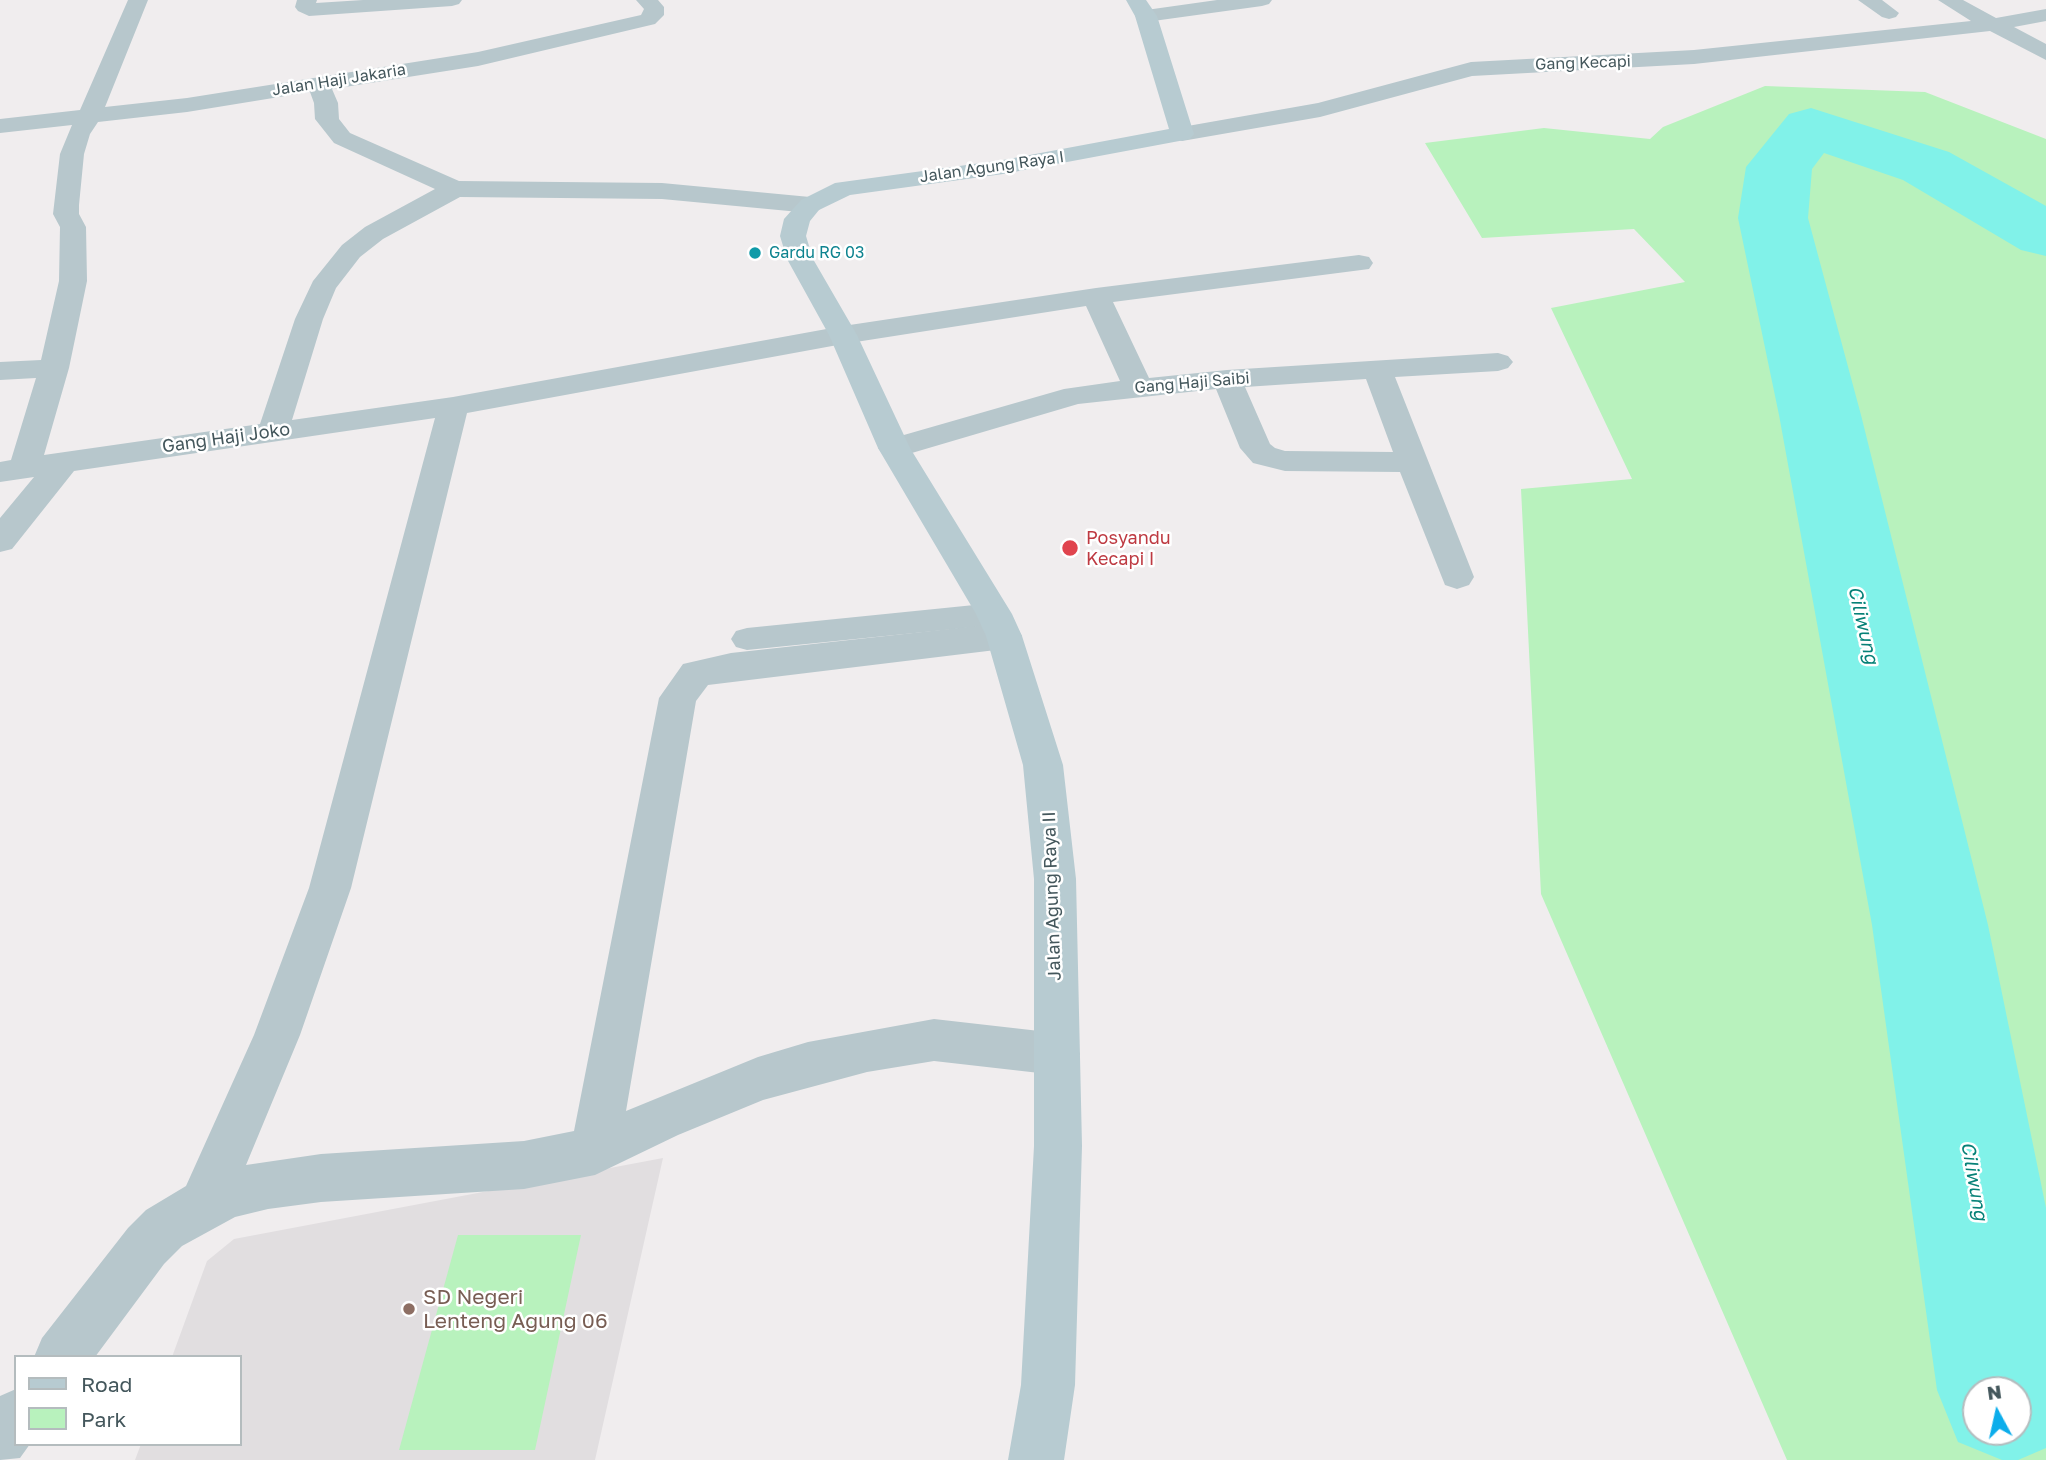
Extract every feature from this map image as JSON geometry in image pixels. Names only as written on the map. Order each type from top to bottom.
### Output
[{"type":"street","points":[[13,470],[54,368],[73,281],[72,227],[65,205],[69,168],[78,134],[89,117],[138,0]]},
{"type":"street","points":[[307,0],[305,7],[309,10],[452,0]]},
{"type":"street","name":"Jalan Haji Jakaria","points":[[0,126],[187,105],[478,59],[648,20],[654,15],[654,7],[646,0]]},
{"type":"street","points":[[1182,134],[1141,8],[1262,0]]},
{"type":"street","points":[[1868,0],[1889,13]]},
{"type":"street","points":[[1948,0],[2046,53]]},
{"type":"street","name":"Gang Kecapi","points":[[1182,134],[1320,110],[1471,69],[1694,57],[1991,25],[2046,15]]},
{"type":"street","points":[[318,83],[326,103],[327,119],[342,138],[455,190],[662,191],[810,205]]},
{"type":"street","name":"Jalan Agung Raya I","points":[[810,205],[844,188],[1003,167],[1182,134]]},
{"type":"street","points":[[272,431],[309,319],[323,287],[351,251],[374,233],[455,190]]},
{"type":"street","points":[[810,205],[797,219],[793,236],[800,259],[843,335]]},
{"type":"street","name":"Gang Haji Joko","points":[[13,470],[453,406],[843,335],[1096,296],[1359,263]]},
{"type":"street","points":[[1096,296],[1138,387]]},
{"type":"street","name":"Jalan Agung Raya II","points":[[843,335],[894,448],[999,625],[1043,765],[1055,879],[1058,1146],[1048,1385],[1036,1460]]},
{"type":"street","name":"Gang Haji Saibi","points":[[894,448],[1075,395],[1227,379],[1498,362]]},
{"type":"street","points":[[0,371],[54,368]]},
{"type":"street","points":[[1377,370],[1457,577]]},
{"type":"street","points":[[1227,379],[1256,448],[1268,458],[1285,461],[1413,462]]},
{"type":"street","points":[[204,1204],[277,1035],[330,888],[453,406]]},
{"type":"street","points":[[0,541],[64,462]]},
{"type":"street","points":[[595,1151],[678,698],[696,674],[999,625]]},
{"type":"street","points":[[63,1355],[146,1246],[179,1217],[235,1192],[268,1184],[524,1165],[595,1151],[661,1119],[758,1079],[867,1051],[933,1040],[1057,1054]]},
{"type":"street","points":[[0,1438],[14,1420]]},
{"type":"lane","points":[[747,639],[999,625]]},
{"type":"shaded area","name":"SD Negeri Lenteng Agung 06","points":[[663,1158],[595,1460],[135,1460],[140,1446],[242,1446],[242,1355],[173,1355],[207,1261],[234,1239]]},
{"type":"green space","points":[[1765,86],[1925,92],[2046,139],[2046,1460],[1787,1460],[1541,894],[1521,489],[1632,479],[1551,308],[1685,282],[1634,229],[1482,238],[1425,143],[1544,128],[1650,139],[1663,127]]},
{"type":"green space","points":[[458,1235],[581,1235],[535,1450],[399,1450]]},
{"type":"waterway","name":"Ciliwung","points":[[2008,1376],[1930,925],[1820,415],[1773,218],[1779,167],[1811,127],[1926,166],[2046,235]]},
{"type":"place","name":"Gardu RG 03","points":[[755,253]]},
{"type":"place","name":"Posyandu Kecapi I","points":[[1070,548]]},
{"type":"place","name":"SD Negeri Lenteng Agung 06","points":[[409,1309]]}]
